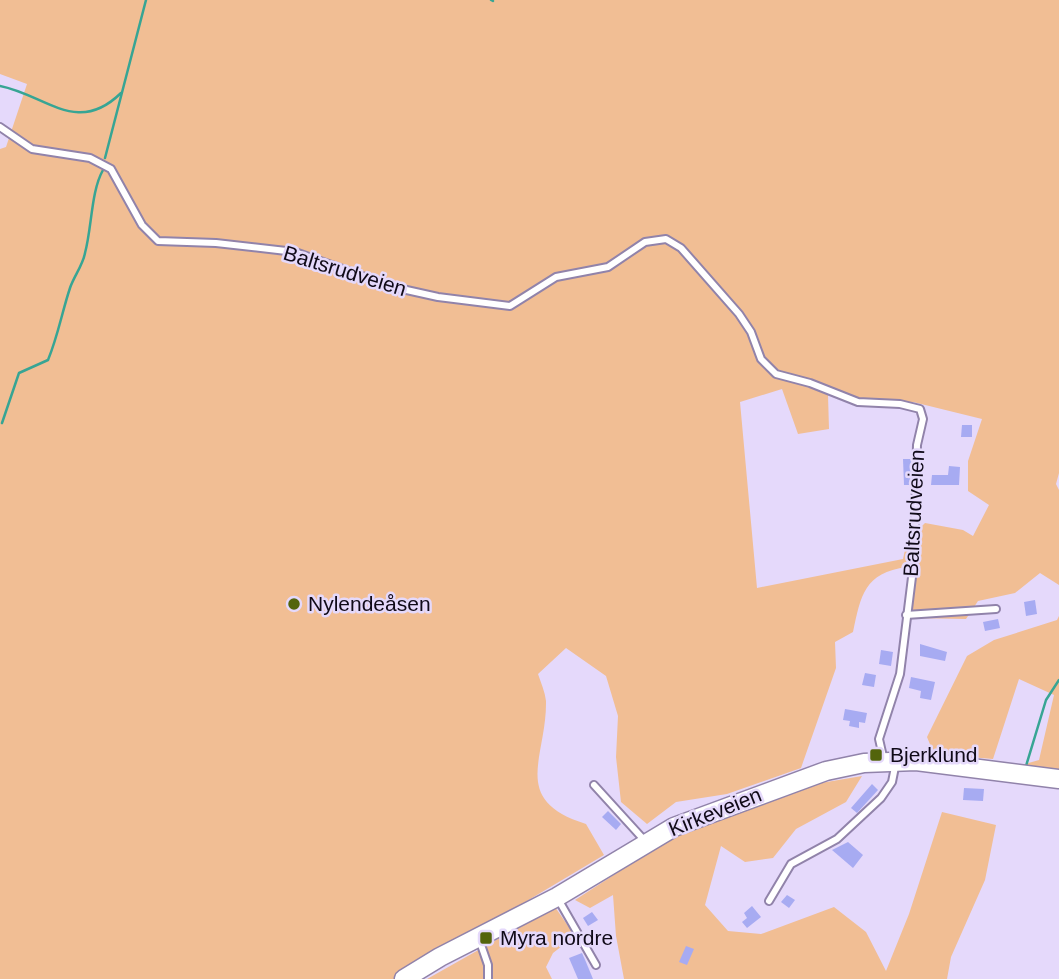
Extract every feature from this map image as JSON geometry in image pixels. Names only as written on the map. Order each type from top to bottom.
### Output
[{"type":"main road","name":"Kirkeveien","points":[[404,979],[557,897],[646,842],[694,818],[807,777],[844,766],[890,761],[934,762],[1059,779]]},
{"type":"lane","name":"Baltsrudveien","points":[[0,127],[32,149],[81,155],[102,163],[114,173],[145,230],[158,241],[216,243],[295,252],[369,280],[421,294],[510,306],[556,277],[608,267],[655,239],[672,242],[739,314],[751,332],[761,359],[776,374],[810,383],[858,402],[900,404],[920,409],[923,419],[917,445],[914,561],[900,674],[879,739],[890,761]]},
{"type":"lane","points":[[906,615],[996,609]]},
{"type":"lane","points":[[769,901],[791,864],[837,839],[881,798],[892,782],[890,761]]},
{"type":"lane","points":[[594,785],[646,842]]},
{"type":"lane","points":[[557,897],[596,965]]},
{"type":"lane","points":[[478,937],[488,965],[488,979]]},
{"type":"shaded area","points":[[0,0],[1059,0],[1059,473],[1056,484],[1059,490],[1059,585],[1040,573],[1015,593],[978,601],[966,619],[910,618],[913,596],[907,567],[882,574],[873,580],[862,597],[853,632],[835,642],[836,668],[801,768],[727,794],[676,802],[647,824],[621,802],[616,757],[618,716],[606,676],[566,648],[538,674],[546,701],[539,759],[540,790],[547,803],[562,814],[586,824],[604,855],[396,979],[0,979],[0,149],[6,147],[27,84],[0,74]],"holes":[[[782,389],[798,434],[829,429],[828,395],[849,403],[879,406],[913,402],[982,419],[968,461],[968,491],[989,505],[973,536],[963,530],[925,523],[907,541],[903,559],[757,588],[740,402]]]},
{"type":"shaded area","points":[[1059,616],[1059,772],[1018,766],[1039,760],[1054,695],[1019,679],[993,759],[934,754],[927,737],[967,656],[994,640],[1057,620]]},
{"type":"shaded area","points":[[862,776],[846,802],[796,829],[773,858],[745,862],[721,846],[705,905],[728,931],[761,934],[834,907],[866,932],[886,971],[909,914],[942,812],[996,825],[985,880],[951,957],[947,979],[624,979],[616,936],[613,895],[590,908],[575,900],[685,829],[815,784]]},
{"type":"shaded area","points":[[555,907],[575,936],[553,953],[546,967],[552,979],[427,979]]},
{"type":"building","points":[[962,425],[972,425],[972,437],[961,437]]},
{"type":"building","points":[[903,459],[911,459],[910,485],[904,485]]},
{"type":"building","points":[[949,466],[960,467],[959,485],[931,485],[932,475],[948,475]]},
{"type":"building","points":[[1035,600],[1037,614],[1026,616],[1024,602]]},
{"type":"building","points":[[998,619],[1000,628],[985,631],[983,622]]},
{"type":"building","points":[[920,644],[947,652],[945,661],[920,656]]},
{"type":"building","points":[[881,650],[893,652],[891,666],[879,664]]},
{"type":"building","points":[[865,673],[876,675],[874,687],[862,685]]},
{"type":"building","points":[[911,677],[935,682],[931,700],[920,698],[921,691],[909,688]]},
{"type":"building","points":[[845,709],[867,713],[865,723],[859,722],[859,728],[849,726],[850,721],[843,720]]},
{"type":"building","points":[[872,784],[878,790],[857,813],[851,808]]},
{"type":"building","points":[[964,788],[984,789],[983,801],[963,800]]},
{"type":"building","points":[[608,811],[621,824],[616,830],[602,817]]},
{"type":"building","points":[[848,842],[863,855],[853,868],[832,850]]},
{"type":"building","points":[[787,895],[795,900],[789,908],[781,902]]},
{"type":"building","points":[[752,906],[761,917],[747,928],[742,922],[747,918],[744,913]]},
{"type":"building","points":[[592,912],[598,920],[588,926],[583,918]]},
{"type":"building","points":[[686,946],[694,949],[687,965],[679,962]]},
{"type":"building","points":[[582,953],[593,979],[578,979],[569,958]]},
{"type":"waterway","points":[[105,158],[146,0]]},
{"type":"waterway","points":[[0,86],[76,112],[90,111],[105,105],[121,93]]},
{"type":"waterway","points":[[2,423],[19,373],[48,360],[70,288],[84,257],[96,188],[103,170]]},
{"type":"waterway","points":[[1026,766],[1046,700],[1059,680]]},
{"type":"place","name":"Nylendeåsen","points":[[294,604]]},
{"type":"place","name":"Bjerklund","points":[[876,755]]},
{"type":"place","name":"Myra nordre","points":[[486,938]]}]
